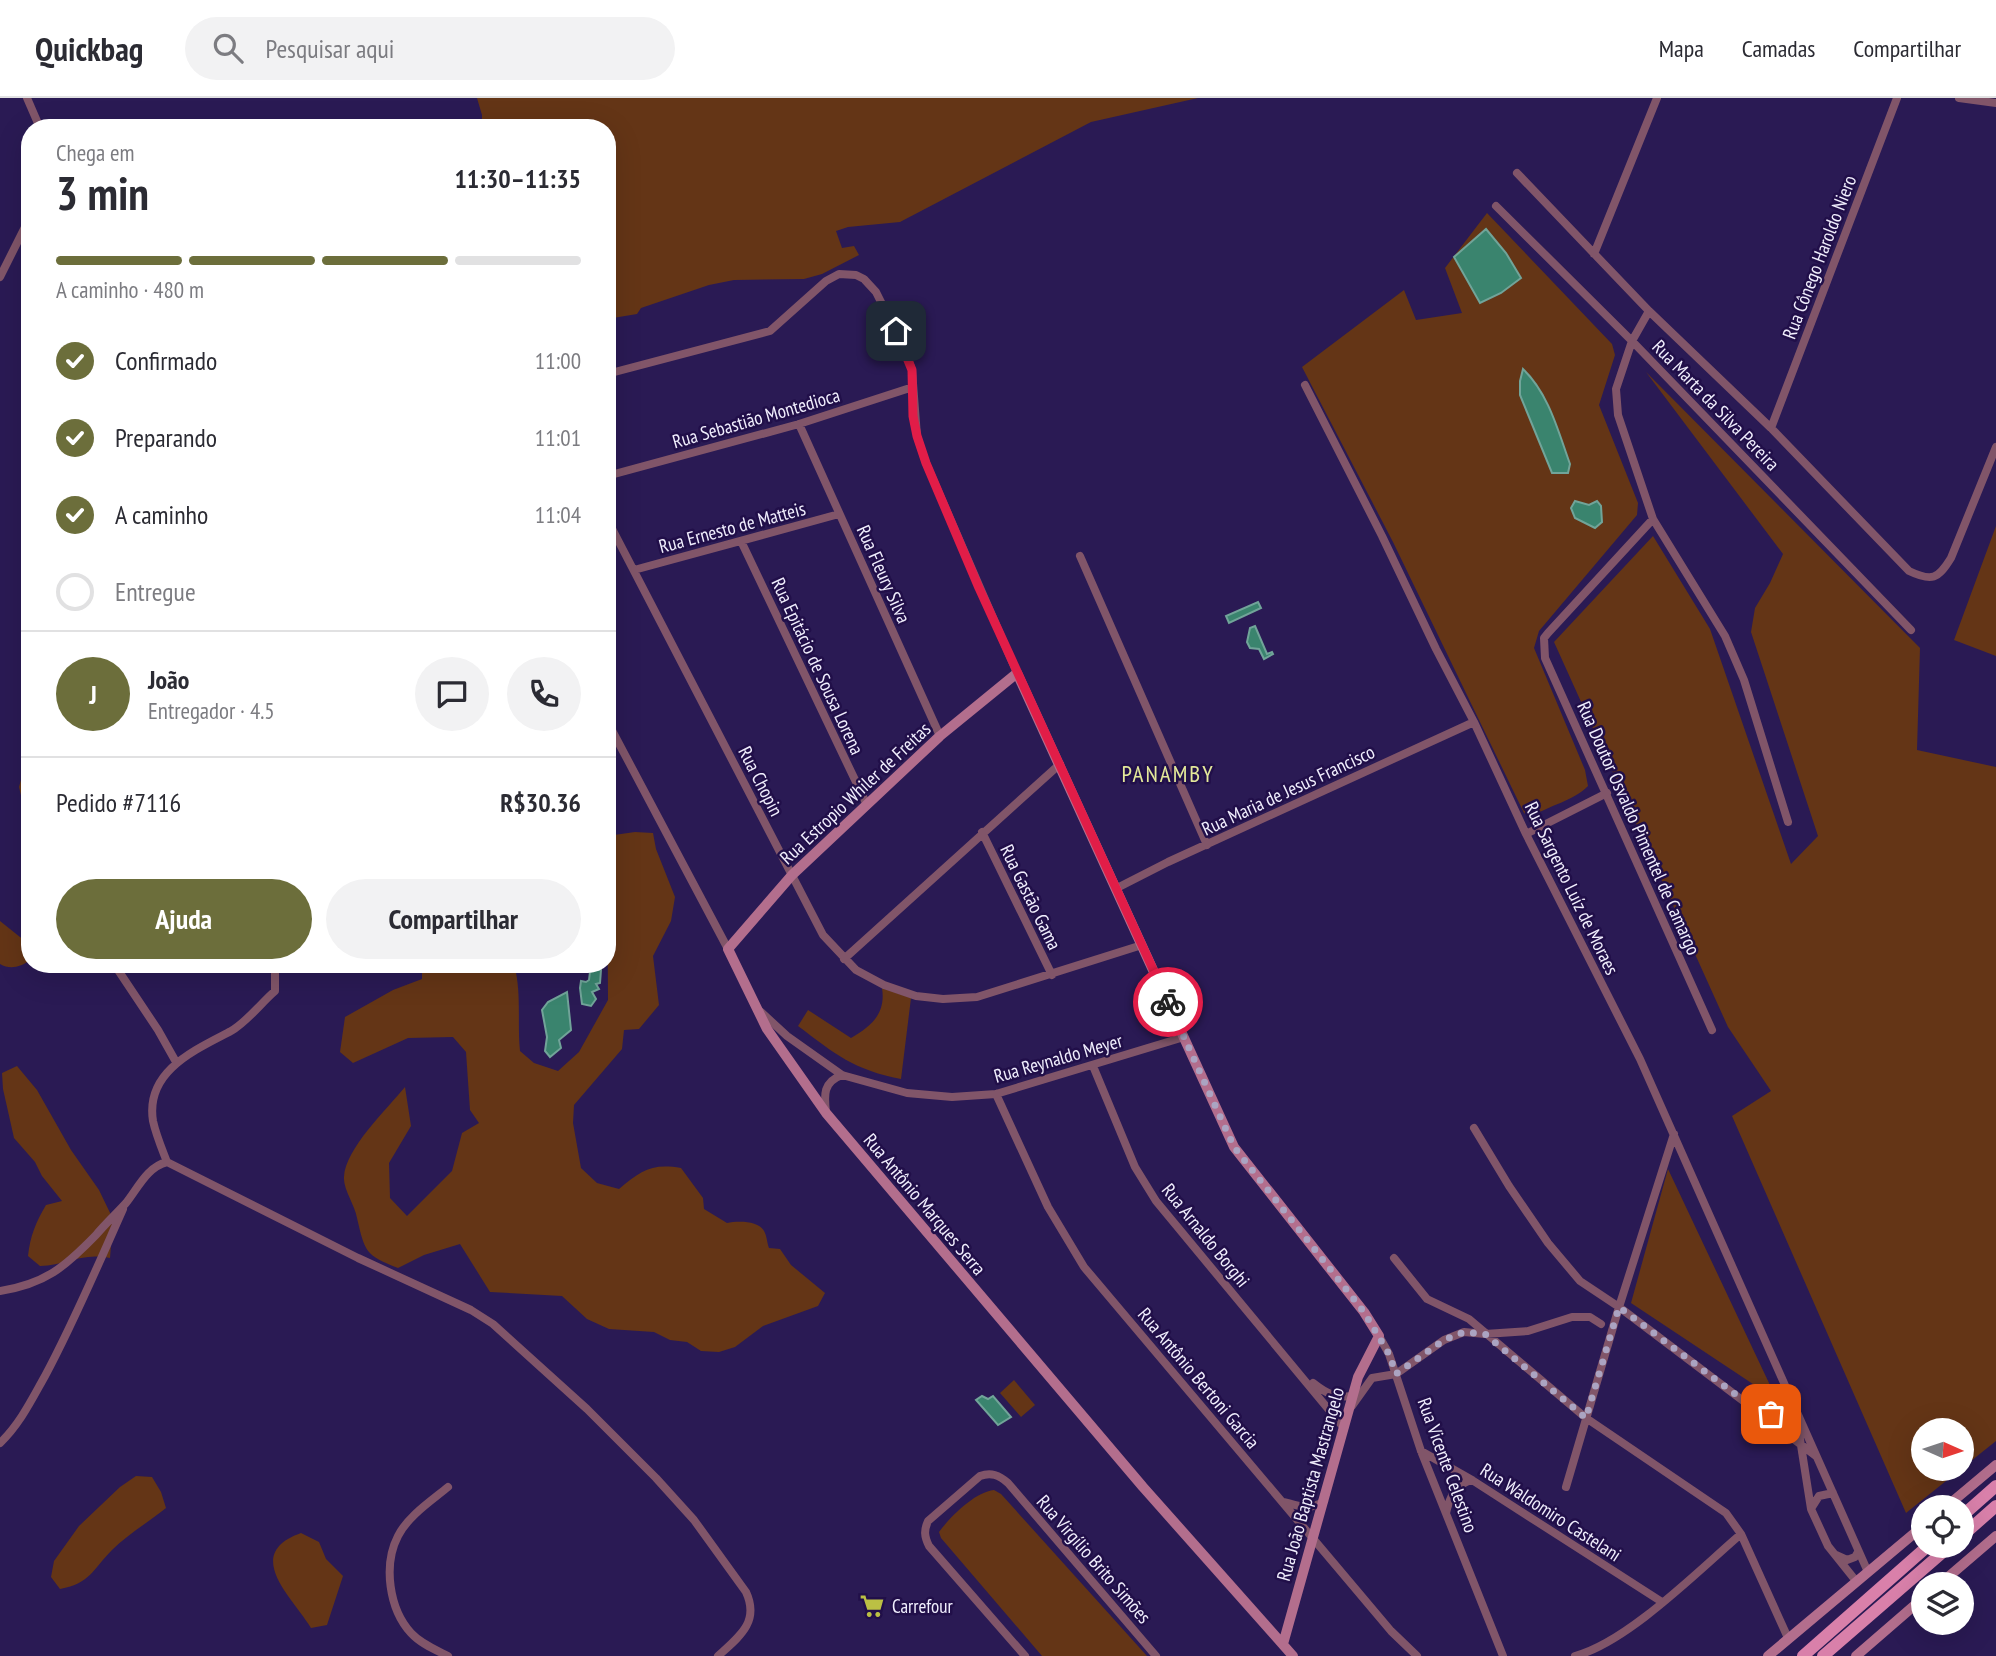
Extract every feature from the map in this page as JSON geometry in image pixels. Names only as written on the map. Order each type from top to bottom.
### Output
[{"type":"main road","points":[[1974,1505],[1996,1486]]},
{"type":"main road","points":[[1974,1525],[1996,1506]]},
{"type":"main road","points":[[1803,1656],[1914,1558]]},
{"type":"main road","points":[[1823,1656],[1936,1558]]},
{"type":"street","points":[[27,98],[36,119]]},
{"type":"street","points":[[1594,254],[1657,98]]},
{"type":"street","name":"Rua Cônego Haroldo Niero","points":[[1771,428],[1897,98]]},
{"type":"street","points":[[1959,98],[1996,103]]},
{"type":"street","name":"Rua Marta da Silva Pereira","points":[[1517,173],[1649,312],[1771,428],[1909,571],[1922,578],[1942,573],[1951,558],[1996,447]]},
{"type":"street","name":"Rua Marta da Silva Pereira","points":[[1496,206],[1632,341],[1910,629]]},
{"type":"street","points":[[0,277],[21,235]]},
{"type":"street","name":"Rua Vicente Celestino","points":[[616,372],[770,331],[826,281],[839,274],[848,273],[864,279],[876,292],[912,370],[913,416],[926,463],[1017,673],[1234,1147],[1364,1312],[1379,1336],[1396,1374],[1421,1451],[1503,1656]]},
{"type":"street","points":[[1649,312],[1632,341],[1616,389],[1616,402],[1653,520],[1725,636],[1744,680],[1788,822]]},
{"type":"street","name":"Rua Sargento Luíz de Moraes","points":[[1305,385],[1640,1059],[1868,1572]]},
{"type":"street","name":"Rua Sebastião Montedioca","points":[[616,474],[799,424],[913,387]]},
{"type":"street","name":"Rua Fleury Silva","points":[[799,424],[940,736]]},
{"type":"street","name":"Rua Ernesto de Matteis","points":[[634,570],[839,514]]},
{"type":"street","name":"Rua Doutor Osvaldo Pimentel de Camargo","points":[[1653,520],[1545,638],[1545,658],[1712,1030]]},
{"type":"street","name":"Rua Chopin","points":[[616,536],[823,935],[856,970],[884,985],[916,996],[943,999],[977,998],[1142,945]]},
{"type":"street","name":"Rua Epitácio de Sousa Lorena","points":[[741,541],[867,805]]},
{"type":"street","points":[[1080,556],[1207,845]]},
{"type":"street","name":"Rua Estropio Whiler de Freitas","points":[[728,949],[792,875],[940,736],[1017,673]]},
{"type":"street","name":"Rua Maria de Jesus Francisco","points":[[1117,888],[1474,722]]},
{"type":"street","name":"Rua Antônio Marques Serra","points":[[616,738],[779,1050],[826,1113],[1143,1487],[1293,1656]]},
{"type":"street","points":[[844,959],[1060,764]]},
{"type":"street","points":[[1526,834],[1607,793]]},
{"type":"street","name":"Rua Gastão Gama","points":[[982,832],[1052,975]]},
{"type":"street","points":[[120,973],[176,1062]]},
{"type":"street","points":[[275,973],[275,991],[233,1030],[176,1062],[160,1081],[152,1106],[156,1134],[167,1162],[358,1258],[471,1310],[515,1342],[656,1478],[694,1520],[746,1592],[751,1602],[749,1626],[718,1656]]},
{"type":"street","name":"Rua Reynaldo Meyer","points":[[756,1007],[787,1036],[842,1075],[926,1096],[996,1094],[1184,1037]]},
{"type":"street","name":"Rua Arnaldo Borghi","points":[[1093,1066],[1135,1167],[1156,1201],[1344,1427]]},
{"type":"street","points":[[826,1113],[824,1091],[827,1084],[842,1075]]},
{"type":"street","name":"Rua Antônio Bertoni Garcia","points":[[996,1094],[1048,1207],[1084,1267],[1391,1631],[1417,1656]]},
{"type":"street","points":[[1474,1128],[1562,1263],[1580,1281],[1619,1307],[1819,1457]]},
{"type":"street","points":[[1566,1487],[1619,1307],[1674,1135]]},
{"type":"street","points":[[0,1291],[32,1284],[69,1263],[125,1204],[149,1171],[167,1162]]},
{"type":"street","points":[[0,1443],[25,1412],[57,1353],[125,1204]]},
{"type":"street","points":[[1394,1258],[1427,1299],[1458,1312],[1586,1418],[1726,1513],[1741,1534],[1788,1638]]},
{"type":"street","points":[[1353,1401],[1372,1378],[1396,1374],[1444,1340],[1464,1332],[1485,1334],[1528,1331],[1572,1317],[1590,1317],[1601,1324]]},
{"type":"street","name":"Rua João Baptista Mastrangelo","points":[[1283,1644],[1358,1377],[1379,1336]]},
{"type":"street","name":"Rua Arnaldo Borghi","points":[[1299,1372],[1327,1395],[1353,1401]]},
{"type":"street","points":[[1763,1415],[1783,1410],[1792,1403]]},
{"type":"street","name":"Rua Sargento Luíz de Moraes","points":[[1796,1412],[1811,1509],[1833,1554],[1856,1581]]},
{"type":"street","name":"Rua Waldomiro Castelani","points":[[1421,1451],[1472,1480],[1662,1602]]},
{"type":"street","points":[[1960,1495],[1996,1465]]},
{"type":"street","name":"Rua Virgílio Brito Simões","points":[[1026,1656],[929,1546],[924,1530],[928,1521],[980,1476],[994,1474],[1007,1483],[1156,1656]]},
{"type":"street","points":[[1446,1513],[1452,1493],[1472,1480]]},
{"type":"street","points":[[448,1487],[409,1520],[398,1535],[390,1566],[391,1587],[402,1620],[412,1633],[426,1644],[448,1656]]},
{"type":"street","points":[[1811,1509],[1819,1496],[1833,1493]]},
{"type":"street","points":[[1284,1502],[1307,1508],[1324,1502]]},
{"type":"street","points":[[1575,1656],[1611,1640],[1662,1602],[1741,1534]]},
{"type":"street","points":[[1768,1656],[1911,1536]]},
{"type":"street","points":[[1954,1572],[1996,1536]]},
{"type":"street","points":[[1833,1554],[1847,1560],[1855,1557],[1858,1552]]},
{"type":"street","points":[[1856,1656],[1911,1608]]},
{"type":"shaded area","points":[[477,98],[1198,98],[1091,122],[900,222],[848,227],[836,231],[842,248],[854,246],[859,255],[822,274],[804,279],[734,280],[709,285],[641,308],[637,314],[616,318],[616,119],[482,119]]},
{"type":"shaded area","points":[[1487,213],[1612,344],[1615,355],[1599,405],[1638,503],[1637,515],[1539,631],[1534,648],[1585,770],[1588,786],[1531,817],[1524,813],[1393,542],[1302,367],[1404,290],[1416,320],[1462,313],[1445,268]]},
{"type":"shaded area","points":[[1486,229],[1506,253],[1521,278],[1501,293],[1480,303],[1454,257]]},
{"type":"shaded area","points":[[1523,369],[1540,390],[1552,414],[1570,464],[1568,473],[1552,473],[1520,395]]},
{"type":"shaded area","points":[[1646,372],[1920,648],[1917,750],[1996,767],[1996,1441],[1974,1459],[1974,1418],[1911,1418],[1911,1481],[1946,1481],[1928,1495],[1911,1495],[1911,1509],[1906,1513],[1732,1116],[1771,1091],[1728,1027],[1554,642],[1653,536],[1710,629],[1791,864],[1818,836],[1751,632],[1755,608],[1783,554]]},
{"type":"shaded area","points":[[1575,501],[1589,505],[1597,501],[1601,506],[1602,522],[1595,528],[1575,518],[1571,508]]},
{"type":"shaded area","points":[[1996,526],[1996,656],[1954,640]]},
{"type":"shaded area","points":[[1258,602],[1261,608],[1229,623],[1226,616]]},
{"type":"shaded area","points":[[1255,626],[1267,654],[1273,654],[1264,659],[1259,649],[1250,648],[1247,642],[1250,628]]},
{"type":"shaded area","points":[[653,833],[656,849],[675,897],[671,921],[653,956],[659,1005],[639,1029],[624,1030],[622,1049],[574,1105],[573,1123],[581,1168],[597,1183],[619,1189],[647,1170],[662,1167],[681,1168],[703,1198],[704,1209],[727,1223],[747,1222],[761,1227],[769,1248],[780,1249],[791,1265],[825,1293],[818,1306],[763,1326],[735,1347],[719,1352],[701,1351],[687,1342],[670,1340],[654,1332],[609,1329],[587,1319],[562,1296],[490,1292],[460,1244],[424,1255],[398,1268],[387,1264],[368,1251],[344,1182],[351,1154],[405,1087],[411,1126],[389,1163],[390,1198],[407,1216],[452,1171],[462,1133],[479,1123],[470,1110],[466,1052],[453,1037],[408,1038],[353,1063],[340,1052],[345,1017],[393,990],[422,979],[422,973],[516,973],[520,1051],[534,1063],[558,1071],[579,1052],[608,1000],[608,973],[616,973],[616,835]]},
{"type":"shaded area","points":[[0,921],[21,938],[21,965],[8,967],[0,964]]},
{"type":"shaded area","points":[[590,973],[601,973],[600,983],[596,984],[599,989],[592,992],[596,999],[591,1006],[582,1004],[580,988],[581,981],[589,980]]},
{"type":"shaded area","points":[[882,988],[911,998],[901,1079],[870,1071],[846,1060],[798,1026],[808,1010],[851,1038],[876,1018],[882,1005]]},
{"type":"shaded area","points":[[567,992],[571,1030],[559,1040],[561,1048],[550,1057],[545,1051],[547,1037],[542,1010],[548,1002]]},
{"type":"shaded area","points":[[17,1066],[37,1090],[71,1150],[99,1190],[113,1219],[110,1258],[82,1258],[40,1266],[28,1256],[34,1229],[46,1205],[62,1201],[42,1176],[35,1162],[14,1138],[2,1073]]},
{"type":"shaded area","points":[[1668,1169],[1777,1400],[1631,1303]]},
{"type":"shaded area","points":[[1014,1380],[1035,1405],[1021,1417],[1000,1393]]},
{"type":"shaded area","points":[[982,1396],[988,1399],[993,1396],[1011,1417],[998,1425],[976,1400]]},
{"type":"shaded area","points":[[136,1476],[152,1477],[166,1508],[118,1544],[85,1579],[60,1589],[51,1577],[54,1561],[79,1526],[120,1487]]},
{"type":"shaded area","points":[[994,1490],[1001,1494],[1147,1656],[1042,1656],[941,1538],[939,1532],[971,1500]]},
{"type":"shaded area","points":[[301,1533],[319,1542],[326,1559],[343,1576],[327,1625],[311,1628],[284,1590],[273,1564],[275,1552],[284,1542]]},
{"type":"way so far","points":[[1168,1002],[1234,1147],[1364,1312],[1389,1354],[1396,1374],[1444,1340],[1464,1332],[1485,1334],[1586,1418],[1619,1307],[1763,1415],[1771,1414]]},
{"type":"place","name":"Carrefour","points":[[872,1606]]},
{"type":"district","name":"PANAMBY","points":[[1168,773]]},
{"type":"route","points":[[896,331],[912,370],[913,416],[926,463],[979,588],[1168,1002]]}]
